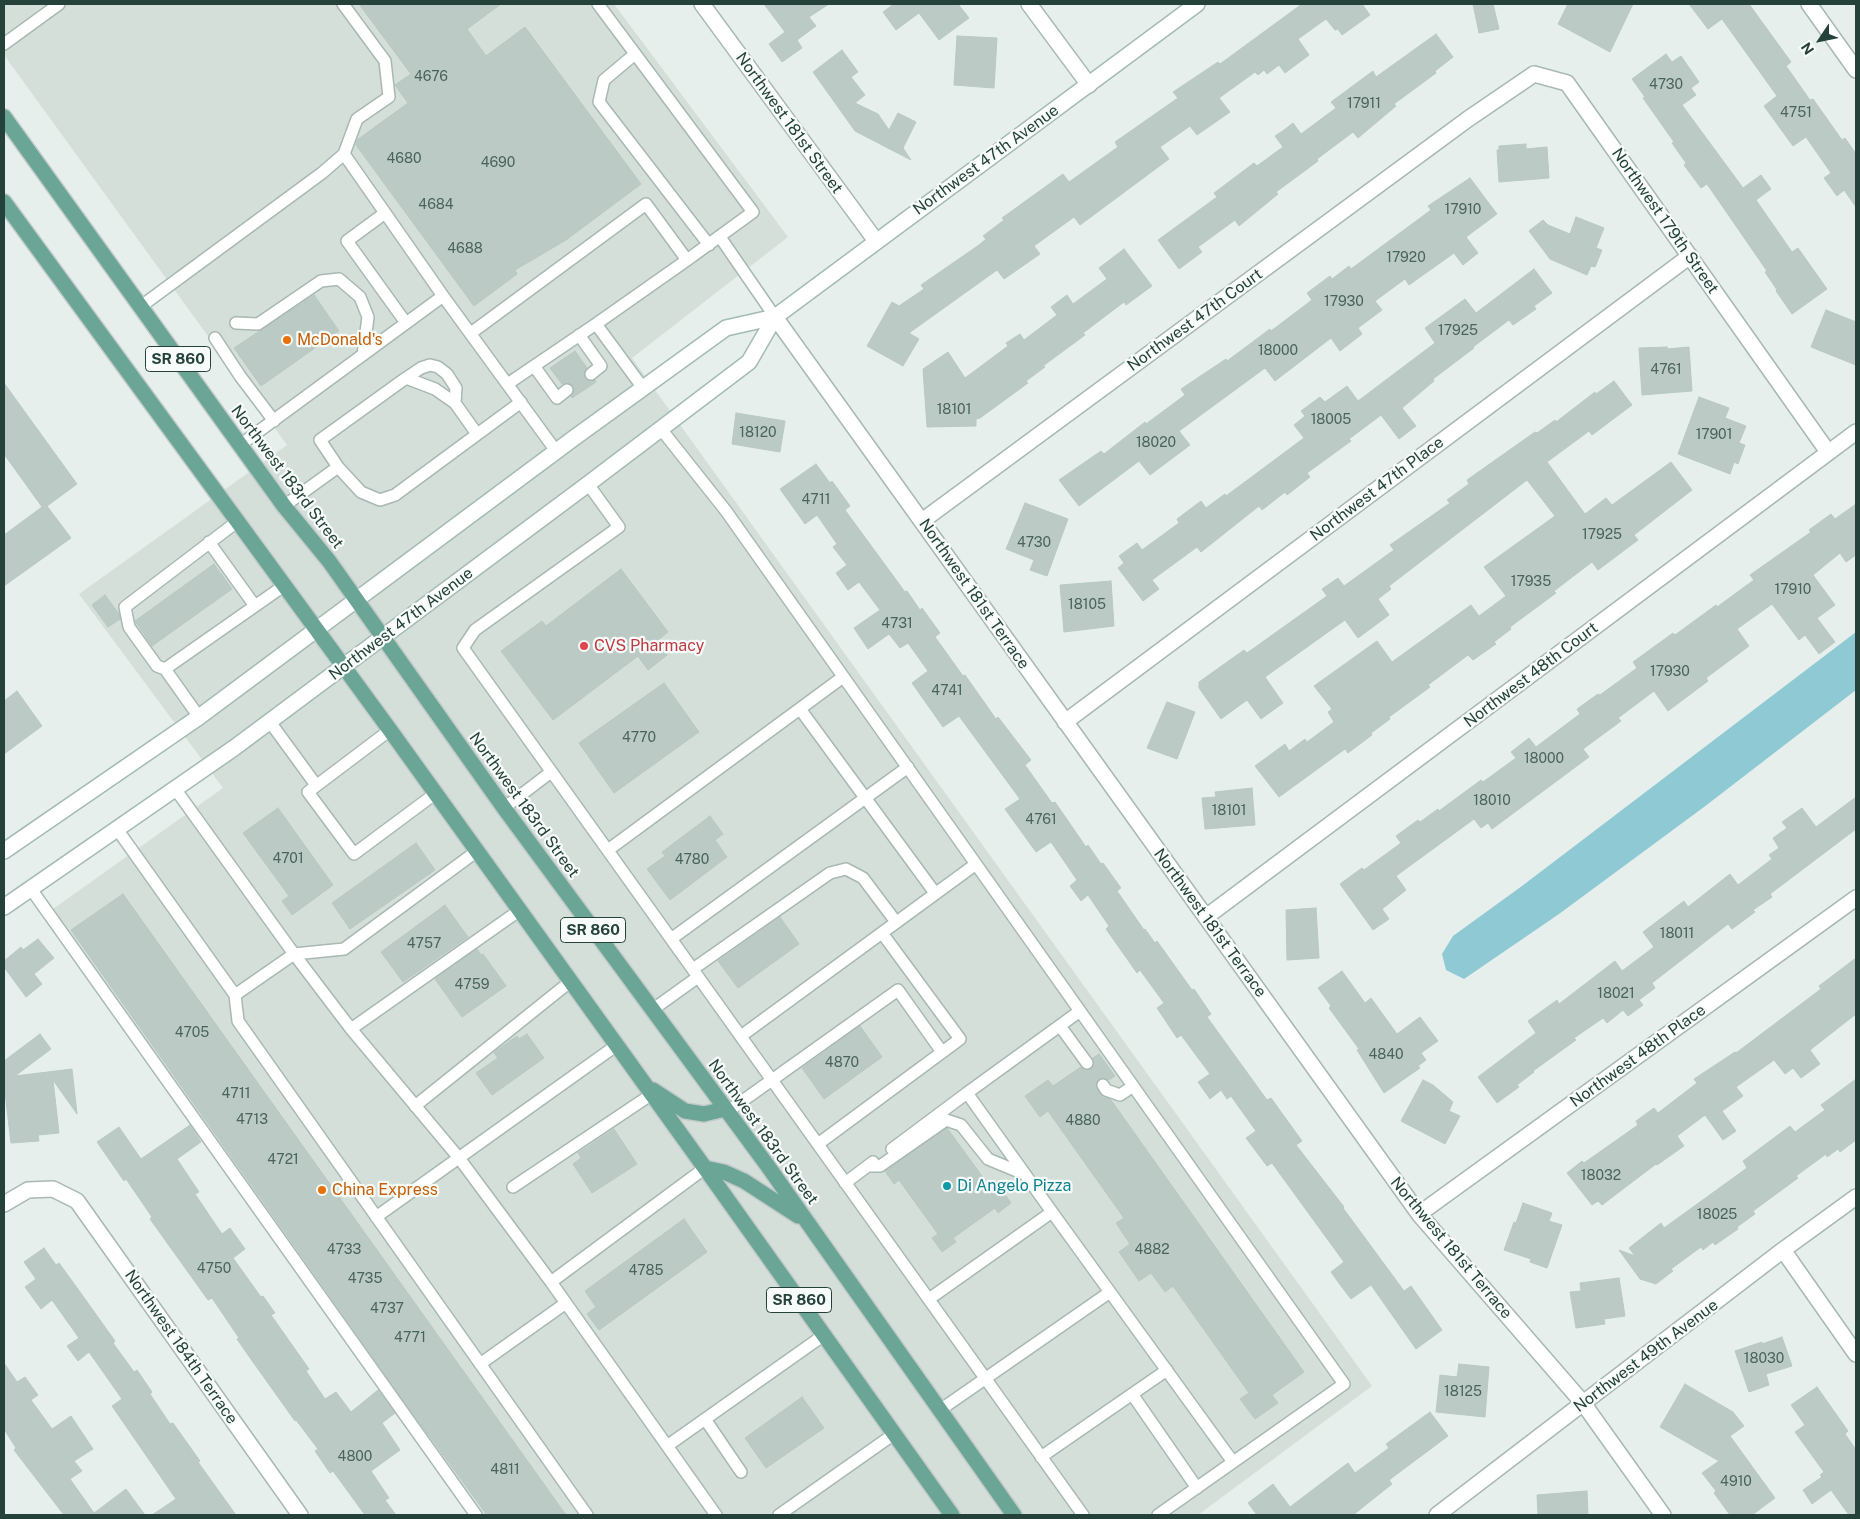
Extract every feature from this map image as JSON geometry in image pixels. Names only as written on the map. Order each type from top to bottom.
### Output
[{"type":"main road","name":"Northwest 183rd Street","points":[[4,117],[10,130],[284,506],[329,561],[504,808],[806,1220],[1014,1515]]},
{"type":"main road","name":"SR 860","points":[[4,202],[436,793],[706,1168],[952,1515]]},
{"type":"main road","points":[[649,1090],[685,1111],[704,1114],[726,1110]]},
{"type":"main road","points":[[706,1168],[724,1172],[744,1181],[806,1220]]},
{"type":"street","name":"Northwest 181st Street","points":[[702,4],[876,241]]},
{"type":"street","points":[[1029,4],[1088,85]]},
{"type":"street","name":"Northwest 47th Avenue","points":[[4,908],[176,790],[270,722],[661,429],[749,362],[775,317],[1197,4]]},
{"type":"street","points":[[1809,4],[1856,70]]},
{"type":"street","name":"Northwest 179th Street","points":[[1468,119],[1534,74],[1567,83],[1828,452]]},
{"type":"street","name":"Northwest 47th Court","points":[[922,521],[1468,119]]},
{"type":"street","name":"Northwest 47th Place","points":[[1065,722],[1690,256]]},
{"type":"street","name":"Northwest 47th Avenue","points":[[4,851],[199,717],[556,451],[726,328],[775,317]]},
{"type":"street","name":"Northwest 181st Terrace","points":[[775,317],[1419,1214],[1583,1403],[1663,1515]]},
{"type":"street","name":"Northwest 48th Court","points":[[1206,917],[1856,432]]},
{"type":"street","name":"Northwest 48th Place","points":[[1419,1214],[1856,898]]},
{"type":"street","name":"Northwest 184th Terrace","points":[[4,1204],[28,1190],[53,1189],[77,1201],[300,1515]]},
{"type":"street","name":"Northwest 49th Avenue","points":[[1437,1515],[1784,1250],[1856,1198]]},
{"type":"street","points":[[1784,1250],[1856,1354]]},
{"type":"lane","points":[[4,44],[60,4]]},
{"type":"lane","points":[[140,307],[322,173],[344,154],[357,119],[389,97],[385,61],[344,4]]},
{"type":"lane","points":[[509,383],[709,245],[753,212],[598,4]]},
{"type":"lane","points":[[635,54],[604,80],[599,102],[709,245]]},
{"type":"lane","points":[[344,154],[443,296],[509,383],[556,451]]},
{"type":"lane","points":[[471,332],[646,204],[687,260]]},
{"type":"lane","points":[[385,213],[346,241],[406,323]]},
{"type":"lane","points":[[720,237],[775,317]]},
{"type":"lane","points":[[236,323],[258,324],[321,281],[339,279],[360,297],[368,317],[363,355]]},
{"type":"lane","points":[[240,445],[443,296]]},
{"type":"lane","points":[[596,324],[643,388]]},
{"type":"lane","points":[[579,335],[601,366],[591,374]]},
{"type":"lane","points":[[215,338],[240,376],[274,421]]},
{"type":"lane","points":[[455,403],[456,388],[447,374],[438,367],[430,365],[421,368],[406,378],[320,440],[338,467],[361,492],[380,500],[396,495],[521,402]]},
{"type":"lane","points":[[534,366],[557,398],[567,390]]},
{"type":"lane","points":[[406,378],[435,389],[455,403],[477,434]]},
{"type":"lane","points":[[661,429],[726,511],[1344,1384],[1158,1515]]},
{"type":"lane","points":[[284,506],[338,467]]},
{"type":"lane","points":[[588,484],[619,527],[474,630],[463,648],[1083,1515]]},
{"type":"lane","points":[[199,717],[165,669],[157,666],[128,627],[125,607],[238,521]]},
{"type":"lane","points":[[210,542],[255,606]]},
{"type":"lane","points":[[165,669],[285,585]]},
{"type":"lane","points":[[608,850],[844,677]]},
{"type":"lane","points":[[800,709],[935,894]]},
{"type":"lane","points":[[270,722],[316,784]]},
{"type":"lane","points":[[390,730],[316,784],[308,792],[354,854],[436,793]]},
{"type":"lane","points":[[671,939],[908,767]]},
{"type":"lane","points":[[504,808],[551,772]]},
{"type":"lane","points":[[176,790],[294,954],[351,1029],[459,1158],[551,1282],[716,1515]]},
{"type":"lane","points":[[117,829],[235,996],[238,1021],[588,1515]]},
{"type":"lane","points":[[235,996],[294,954],[344,949],[477,851]]},
{"type":"lane","points":[[741,1036],[976,864]]},
{"type":"lane","points":[[652,1010],[696,973],[830,873],[846,870],[863,878],[896,922]]},
{"type":"lane","points":[[31,889],[476,1515]]},
{"type":"lane","points":[[351,1029],[520,910]]},
{"type":"lane","points":[[818,1144],[960,1039],[882,933]]},
{"type":"lane","points":[[415,1106],[571,981]]},
{"type":"lane","points":[[726,1110],[772,1080],[898,990],[942,1052]]},
{"type":"lane","points":[[845,1183],[1080,1011]]},
{"type":"lane","points":[[1060,1026],[1087,1063]]},
{"type":"lane","points":[[376,1216],[617,1045]]},
{"type":"lane","points":[[1103,1085],[1106,1090],[1120,1095],[1133,1086]]},
{"type":"lane","points":[[513,1187],[649,1090]]},
{"type":"lane","points":[[967,1094],[1234,1462]]},
{"type":"lane","points":[[868,1166],[880,1166],[946,1120],[960,1125],[988,1159],[1026,1175]]},
{"type":"lane","points":[[551,1282],[706,1168]]},
{"type":"lane","points":[[929,1299],[1052,1212]]},
{"type":"lane","points":[[940,1410],[1110,1292]]},
{"type":"lane","points":[[480,1364],[566,1303]]},
{"type":"lane","points":[[667,1446],[824,1335]]},
{"type":"lane","points":[[1041,1457],[1167,1370]]},
{"type":"lane","points":[[1132,1394],[1197,1488]]},
{"type":"lane","points":[[704,1420],[741,1472]]},
{"type":"lane","points":[[780,1515],[894,1434]]},
{"type":"shaded area","points":[[4,4],[614,4],[788,237],[632,358],[1372,1386],[1198,1515],[484,1515],[53,909],[223,788],[79,594],[287,445],[4,55]]},
{"type":"water","points":[[1856,632],[1856,690],[1704,807],[1559,914],[1464,979],[1446,970],[1442,954],[1453,936],[1522,886]]},
{"type":"building","points":[[359,4],[501,4],[467,29],[486,56],[525,27],[641,184],[566,240],[515,270],[517,274],[474,306],[356,145],[357,140],[408,103],[395,85],[411,74]]},
{"type":"building","points":[[764,4],[829,4],[809,17],[816,26],[797,40],[802,48],[782,62],[769,44],[785,32]]},
{"type":"building","points":[[894,4],[958,4],[969,18],[939,40],[919,13],[896,30],[883,12]]},
{"type":"building","points":[[1302,4],[1362,4],[1370,15],[1342,35],[1326,19],[1298,39],[1309,55],[1285,73],[1279,65],[1267,74],[1264,70],[1258,75],[1255,72],[1219,98],[1230,112],[1197,135],[1190,126],[1160,147],[1169,159],[1080,225],[1074,217],[1034,246],[1040,254],[1004,279],[997,270],[909,333],[919,339],[903,366],[867,346],[892,302],[899,306],[924,289],[921,285],[979,245],[986,239],[983,236],[1004,220],[1002,218],[1063,174],[1069,182],[1118,147],[1115,142],[1178,98],[1173,92],[1218,62],[1220,64]]},
{"type":"building","points":[[1473,4],[1493,4],[1499,29],[1479,33]]},
{"type":"building","points":[[1568,4],[1633,4],[1610,52],[1558,24]]},
{"type":"building","points":[[1689,4],[1749,4],[1791,62],[1786,66],[1810,100],[1813,99],[1842,140],[1845,138],[1856,154],[1856,207],[1844,190],[1837,196],[1824,178],[1831,173],[1806,137],[1793,146],[1764,106],[1777,96],[1722,19],[1708,29]]},
{"type":"building","points":[[1436,34],[1453,57],[1435,71],[1436,73],[1394,104],[1396,106],[1358,138],[1353,132],[1317,159],[1318,161],[1276,192],[1278,194],[1239,226],[1235,220],[1198,247],[1202,252],[1179,269],[1158,240],[1217,197],[1214,193],[1254,163],[1257,166],[1283,147],[1275,136],[1293,123],[1301,134],[1336,108],[1331,102],[1373,71],[1376,77]]},
{"type":"building","points":[[957,36],[997,38],[994,88],[954,85]]},
{"type":"building","points":[[842,50],[858,72],[851,77],[865,95],[855,103],[878,114],[889,130],[898,113],[916,122],[903,148],[911,160],[855,131],[813,72]]},
{"type":"building","points":[[1666,54],[1672,62],[1681,56],[1699,82],[1691,88],[1696,95],[1682,105],[1743,188],[1761,175],[1771,189],[1756,200],[1792,252],[1798,248],[1827,289],[1792,314],[1776,291],[1765,272],[1767,271],[1707,184],[1701,188],[1684,165],[1686,163],[1672,143],[1674,142],[1632,79]]},
{"type":"building","points":[[1526,144],[1526,149],[1547,147],[1549,178],[1499,182],[1497,150],[1499,150],[1499,146]]},
{"type":"building","points":[[1470,178],[1497,214],[1466,237],[1478,253],[1463,265],[1454,253],[1409,285],[1405,279],[1375,301],[1382,310],[1358,328],[1362,334],[1340,351],[1331,338],[1275,381],[1265,368],[1179,431],[1190,445],[1150,475],[1139,461],[1079,506],[1059,480],[1101,451],[1104,454],[1145,422],[1146,424],[1185,395],[1181,389],[1226,359],[1227,361],[1312,300],[1307,293],[1330,276],[1332,279],[1349,266],[1351,269],[1431,210],[1428,206]]},
{"type":"building","points":[[1576,217],[1604,228],[1596,248],[1602,250],[1595,267],[1591,266],[1587,275],[1550,259],[1529,231],[1543,220],[1548,225],[1570,234]]},
{"type":"building","points":[[1124,249],[1152,286],[1126,305],[1124,302],[1083,333],[1085,335],[1026,381],[1028,383],[976,419],[976,426],[927,427],[923,369],[948,352],[965,378],[1008,346],[1006,343],[1020,334],[1024,340],[1057,315],[1051,307],[1067,295],[1073,304],[1107,279],[1099,268]]},
{"type":"building","points":[[1534,269],[1552,293],[1534,306],[1536,309],[1513,325],[1509,320],[1473,347],[1433,379],[1434,381],[1402,408],[1416,426],[1399,439],[1381,415],[1349,439],[1351,441],[1307,473],[1310,477],[1287,495],[1285,492],[1262,510],[1259,506],[1201,552],[1197,547],[1152,580],[1159,589],[1143,601],[1118,568],[1124,563],[1119,556],[1137,543],[1142,550],[1179,523],[1177,519],[1201,501],[1206,508],[1225,494],[1226,496],[1304,438],[1294,425],[1305,416],[1301,411],[1320,397],[1325,402],[1347,386],[1358,401],[1435,343],[1425,328],[1465,299],[1476,313]]},
{"type":"building","name":"McDonald's","points":[[314,295],[339,331],[261,386],[234,348]]},
{"type":"building","points":[[1826,310],[1856,322],[1856,365],[1811,347]]},
{"type":"building","points":[[1667,347],[1667,349],[1689,347],[1692,391],[1642,395],[1639,348]]},
{"type":"building","points":[[575,351],[587,368],[584,372],[585,378],[589,381],[595,380],[596,382],[572,398],[573,386],[569,383],[562,384],[550,368]]},
{"type":"building","points":[[1614,381],[1632,405],[1592,435],[1589,431],[1547,462],[1585,514],[1606,498],[1612,505],[1671,462],[1692,490],[1634,535],[1638,540],[1598,570],[1592,562],[1554,591],[1556,593],[1510,627],[1511,629],[1494,642],[1496,644],[1473,660],[1468,655],[1428,685],[1430,687],[1389,717],[1390,719],[1371,733],[1372,735],[1348,753],[1345,749],[1279,797],[1255,766],[1285,744],[1289,751],[1305,739],[1307,742],[1334,722],[1328,712],[1332,709],[1314,686],[1377,641],[1392,662],[1471,605],[1479,616],[1506,596],[1484,567],[1555,516],[1527,480],[1389,586],[1391,589],[1378,599],[1389,615],[1358,638],[1345,620],[1265,677],[1283,703],[1261,719],[1247,700],[1221,719],[1199,688],[1199,682],[1244,650],[1247,653],[1327,596],[1322,589],[1338,578],[1344,586],[1394,550],[1390,545],[1450,503],[1447,500],[1469,484],[1467,480],[1535,432],[1537,433],[1555,420],[1556,422],[1595,392],[1596,394]]},
{"type":"building","points":[[4,383],[77,484],[47,506],[71,538],[4,586],[4,535],[42,507],[4,454]]},
{"type":"building","points":[[1699,397],[1729,408],[1725,418],[1746,426],[1739,443],[1745,445],[1738,464],[1734,462],[1730,474],[1678,454]]},
{"type":"building","points":[[736,413],[785,421],[780,452],[732,444]]},
{"type":"building","points":[[816,464],[830,483],[832,481],[850,506],[845,510],[905,592],[907,591],[920,610],[922,608],[940,633],[935,637],[963,676],[965,675],[996,719],[998,717],[1031,760],[1025,765],[1052,803],[1055,802],[1086,847],[1088,845],[1101,864],[1103,863],[1121,888],[1117,891],[1144,930],[1155,943],[1157,941],[1192,990],[1194,989],[1211,1014],[1207,1017],[1267,1100],[1271,1098],[1302,1141],[1296,1145],[1344,1207],[1404,1291],[1411,1286],[1442,1330],[1416,1349],[1371,1285],[1351,1299],[1341,1286],[1331,1272],[1344,1262],[1272,1163],[1267,1166],[1246,1138],[1256,1131],[1231,1096],[1227,1099],[1221,1090],[1210,1099],[1198,1082],[1210,1074],[1181,1035],[1177,1038],[1157,1008],[1164,1003],[1140,970],[1137,973],[1106,929],[1109,926],[1088,895],[1081,901],[1070,886],[1077,880],[1051,842],[1036,852],[1005,809],[1020,799],[959,716],[943,727],[912,683],[928,671],[908,643],[900,648],[889,634],[868,649],[854,628],[880,610],[859,582],[848,590],[836,573],[847,565],[833,547],[837,544],[817,515],[805,524],[780,489]]},
{"type":"building","points":[[1025,503],[1068,519],[1047,576],[1030,570],[1034,560],[1006,549]]},
{"type":"building","points":[[1856,504],[1856,555],[1846,562],[1840,553],[1813,575],[1835,605],[1817,618],[1835,642],[1819,654],[1805,635],[1799,640],[1772,604],[1737,629],[1749,646],[1706,678],[1708,681],[1668,711],[1654,691],[1618,718],[1621,721],[1583,749],[1589,757],[1492,829],[1488,823],[1481,828],[1474,819],[1396,876],[1406,890],[1382,909],[1389,919],[1373,930],[1340,884],[1362,868],[1364,870],[1401,843],[1396,836],[1418,820],[1420,822],[1438,809],[1439,811],[1481,780],[1483,782],[1516,758],[1511,752],[1529,738],[1536,747],[1580,714],[1577,709],[1637,668],[1633,662],[1673,633],[1675,635],[1716,605],[1717,607],[1754,580],[1750,575],[1811,532],[1809,530],[1831,514],[1835,519]]},
{"type":"building","points":[[214,564],[232,589],[152,646],[135,621]]},
{"type":"building","name":"CVS Pharmacy","points":[[621,569],[668,632],[657,641],[667,655],[648,670],[638,656],[553,720],[501,651],[542,621],[546,626]]},
{"type":"building","points":[[1111,581],[1114,626],[1064,632],[1060,585]]},
{"type":"building","points":[[105,595],[119,614],[120,619],[108,627],[92,605]]},
{"type":"building","points":[[664,683],[699,732],[614,793],[579,743]]},
{"type":"building","points":[[17,691],[42,726],[4,754],[4,701]]},
{"type":"building","points":[[1167,702],[1195,712],[1177,759],[1147,748]]},
{"type":"building","points":[[1252,788],[1255,825],[1205,829],[1202,798],[1216,797],[1215,792]]},
{"type":"building","points":[[1856,797],[1856,829],[1770,894],[1772,897],[1753,910],[1755,912],[1732,929],[1728,924],[1652,983],[1655,988],[1639,1000],[1643,1005],[1628,1016],[1623,1010],[1607,1023],[1603,1018],[1574,1038],[1576,1040],[1533,1071],[1517,1085],[1519,1087],[1497,1103],[1478,1077],[1536,1033],[1528,1021],[1557,1000],[1559,1004],[1615,961],[1622,971],[1654,947],[1643,932],[1684,901],[1688,907],[1730,874],[1738,885],[1772,859],[1769,855],[1779,848],[1773,838],[1787,828],[1782,822],[1802,808],[1816,827]]},
{"type":"building","points":[[278,808],[333,885],[292,915],[282,901],[289,896],[243,833]]},
{"type":"building","points":[[710,816],[723,834],[715,840],[727,857],[670,900],[647,869],[665,856],[662,852]]},
{"type":"building","points":[[416,843],[435,870],[350,929],[332,903]]},
{"type":"building","points":[[123,894],[566,1515],[487,1515],[406,1404],[71,930]]},
{"type":"building","points":[[445,905],[468,937],[403,982],[381,952]]},
{"type":"building","points":[[1316,908],[1319,958],[1287,960],[1286,910]]},
{"type":"building","points":[[780,917],[799,944],[738,988],[718,961]]},
{"type":"building","points":[[38,939],[54,958],[34,974],[42,984],[26,997],[4,967],[4,961],[21,947],[23,950]]},
{"type":"building","points":[[477,949],[481,955],[483,954],[506,986],[462,1017],[435,979]]},
{"type":"building","points":[[1856,958],[1856,1014],[1810,1050],[1820,1064],[1801,1078],[1793,1068],[1785,1074],[1774,1060],[1736,1087],[1743,1096],[1722,1111],[1736,1131],[1723,1140],[1705,1115],[1677,1136],[1684,1146],[1656,1164],[1602,1205],[1598,1201],[1592,1205],[1567,1173],[1582,1161],[1584,1163],[1638,1125],[1636,1121],[1654,1108],[1658,1113],[1697,1083],[1694,1079],[1736,1053],[1821,989],[1819,986]]},
{"type":"building","points":[[1342,971],[1365,1003],[1371,998],[1397,1034],[1420,1017],[1438,1041],[1421,1053],[1426,1060],[1418,1066],[1420,1068],[1384,1093],[1357,1050],[1359,1049],[1329,1008],[1331,1006],[1318,988]]},
{"type":"building","points":[[860,1026],[882,1057],[824,1099],[802,1068]]},
{"type":"building","points":[[40,1034],[51,1049],[15,1076],[72,1069],[77,1114],[53,1080],[59,1133],[38,1135],[39,1141],[11,1143],[4,1084],[4,1061]]},
{"type":"building","points":[[527,1034],[544,1058],[492,1095],[476,1073],[498,1058],[494,1053],[496,1051],[517,1036],[519,1039]]},
{"type":"building","points":[[1099,1054],[1115,1076],[1109,1080],[1102,1078],[1097,1081],[1096,1086],[1100,1094],[1111,1100],[1304,1372],[1272,1395],[1278,1403],[1255,1419],[1240,1399],[1249,1393],[1173,1286],[1165,1292],[1151,1273],[1139,1281],[1119,1252],[1130,1244],[1116,1223],[1124,1218],[1048,1111],[1040,1117],[1025,1096],[1048,1080],[1053,1086],[1081,1067],[1084,1070],[1091,1069],[1094,1066],[1093,1058]]},
{"type":"building","points":[[1856,1079],[1856,1140],[1840,1152],[1838,1149],[1827,1157],[1826,1154],[1796,1176],[1798,1178],[1753,1211],[1755,1214],[1737,1227],[1738,1229],[1715,1245],[1713,1242],[1703,1250],[1701,1247],[1671,1269],[1673,1271],[1656,1284],[1640,1279],[1619,1250],[1635,1256],[1629,1248],[1661,1223],[1664,1228],[1747,1168],[1743,1161],[1790,1126],[1795,1132],[1825,1110],[1821,1105]]},
{"type":"building","points":[[1423,1080],[1433,1085],[1453,1102],[1449,1111],[1460,1116],[1445,1144],[1401,1121]]},
{"type":"building","points":[[190,1125],[201,1142],[177,1159],[199,1192],[195,1194],[222,1234],[230,1228],[245,1249],[233,1258],[275,1313],[271,1315],[309,1369],[306,1371],[325,1399],[336,1392],[351,1412],[378,1390],[395,1413],[382,1423],[400,1450],[371,1471],[389,1498],[385,1500],[396,1515],[365,1515],[333,1471],[330,1473],[315,1451],[318,1449],[295,1421],[248,1355],[212,1298],[208,1300],[150,1219],[152,1217],[126,1179],[124,1181],[97,1142],[119,1127],[141,1159]]},
{"type":"building","name":"Di Angelo Pizza","points":[[947,1128],[995,1194],[1001,1189],[1011,1203],[998,1213],[995,1208],[953,1238],[956,1242],[942,1252],[932,1238],[938,1234],[899,1180],[894,1184],[885,1171]]},
{"type":"building","points":[[614,1129],[637,1164],[592,1193],[573,1164],[581,1158],[578,1153]]},
{"type":"building","points":[[1523,1203],[1552,1213],[1549,1221],[1562,1225],[1547,1268],[1530,1262],[1531,1259],[1504,1250]]},
{"type":"building","points":[[684,1219],[707,1252],[599,1330],[587,1314],[596,1307],[585,1291]]},
{"type":"building","points":[[44,1248],[56,1265],[59,1263],[75,1285],[115,1341],[113,1343],[134,1372],[137,1370],[170,1424],[173,1423],[236,1515],[152,1515],[176,1499],[112,1406],[122,1399],[89,1352],[78,1361],[67,1346],[79,1338],[52,1300],[41,1309],[25,1287],[36,1279],[24,1262]]},
{"type":"building","points":[[1619,1278],[1625,1316],[1604,1319],[1605,1324],[1576,1328],[1570,1292],[1581,1291],[1580,1283]]},
{"type":"building","points":[[1782,1337],[1792,1366],[1766,1374],[1769,1385],[1749,1392],[1735,1351]]},
{"type":"building","points":[[4,1363],[17,1382],[25,1377],[38,1395],[31,1400],[52,1429],[71,1416],[93,1449],[74,1461],[82,1471],[70,1479],[94,1513],[126,1489],[145,1515],[64,1515],[14,1450],[16,1448],[4,1429]]},
{"type":"building","points":[[1459,1364],[1489,1367],[1485,1417],[1436,1412],[1440,1375],[1457,1377]]},
{"type":"building","points":[[1685,1384],[1733,1412],[1744,1426],[1730,1436],[1775,1498],[1752,1515],[1730,1515],[1714,1493],[1716,1491],[1702,1473],[1719,1461],[1660,1427]]},
{"type":"building","points":[[1817,1387],[1848,1431],[1845,1434],[1856,1450],[1856,1515],[1849,1515],[1831,1490],[1812,1504],[1803,1490],[1822,1477],[1820,1475],[1824,1472],[1795,1432],[1805,1425],[1791,1405]]},
{"type":"building","points":[[802,1397],[824,1428],[766,1468],[745,1438]]},
{"type":"building","points":[[1430,1412],[1448,1436],[1389,1480],[1392,1484],[1353,1515],[1257,1515],[1248,1503],[1273,1484],[1290,1507],[1348,1463],[1355,1473],[1389,1448],[1386,1444]]},
{"type":"building","points":[[1587,1491],[1588,1515],[1538,1515],[1537,1495]]},
{"type":"place","name":"McDonald's","points":[[287,340]]},
{"type":"place","name":"CVS Pharmacy","points":[[584,646]]},
{"type":"place","name":"Di Angelo Pizza","points":[[947,1186]]},
{"type":"place","name":"China Express","points":[[322,1190]]}]
